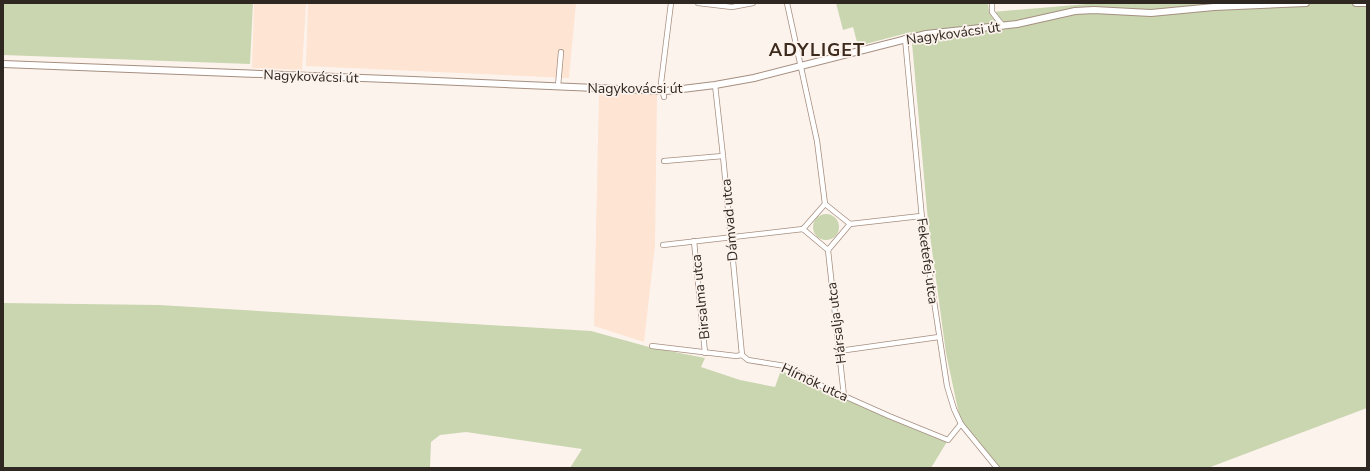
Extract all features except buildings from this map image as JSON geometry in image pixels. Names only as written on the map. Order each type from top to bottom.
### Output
[{"type":"street","points":[[663,94],[661,83],[671,3]]},
{"type":"street","points":[[698,3],[732,7],[753,3]]},
{"type":"street","points":[[787,3],[817,141],[825,204],[850,224]]},
{"type":"street","points":[[992,3],[992,12],[1003,26]]},
{"type":"street","name":"Nagykovácsi út","points":[[3,64],[558,86],[663,94],[754,78],[801,63],[905,38],[939,32],[1003,26],[1065,12],[1083,10],[1151,13],[1214,7],[1306,3]]},
{"type":"street","points":[[1356,3],[1367,3]]},
{"type":"street","name":"Feketefej utca","points":[[905,38],[921,216],[948,390],[961,424],[997,468]]},
{"type":"street","points":[[558,86],[561,52]]},
{"type":"street","name":"Dámvad utca","points":[[715,85],[742,355]]},
{"type":"street","points":[[664,161],[723,156]]},
{"type":"street","points":[[663,245],[803,229],[825,204]]},
{"type":"street","points":[[803,229],[828,250],[850,224],[921,216]]},
{"type":"street","name":"Birsalma utca","points":[[694,241],[705,353]]},
{"type":"street","name":"Hársalja utca","points":[[828,250],[844,396]]},
{"type":"street","points":[[839,351],[939,337]]},
{"type":"street","name":"Hírnök utca","points":[[652,346],[705,353],[736,356],[742,355],[748,360],[785,366],[824,387],[948,440],[961,424]]},
{"type":"shaded area","points":[[254,3],[306,4],[302,70],[252,68]]},
{"type":"shaded area","points":[[308,3],[576,3],[569,78],[306,66]]},
{"type":"shaded area","points":[[599,93],[657,94],[655,245],[644,342],[594,326]]},
{"type":"green space","points":[[3,3],[253,3],[250,64],[3,55]]},
{"type":"green space","points":[[836,3],[988,3],[989,11],[992,12],[1099,3],[1367,3],[1367,408],[1208,468],[998,468],[961,424],[946,353],[928,221],[911,32],[858,46],[853,27],[843,30]]},
{"type":"green space","points":[[826,214],[835,218],[839,227],[835,236],[826,240],[817,236],[813,227],[817,218]]},
{"type":"green space","points":[[3,303],[159,305],[591,331],[649,347],[705,358],[701,367],[740,380],[775,387],[781,370],[810,387],[844,396],[948,440],[931,468],[570,468],[582,449],[466,432],[440,435],[431,442],[430,468],[3,468]]},
{"type":"district","name":"ADYLIGET","points":[[817,50]]}]
